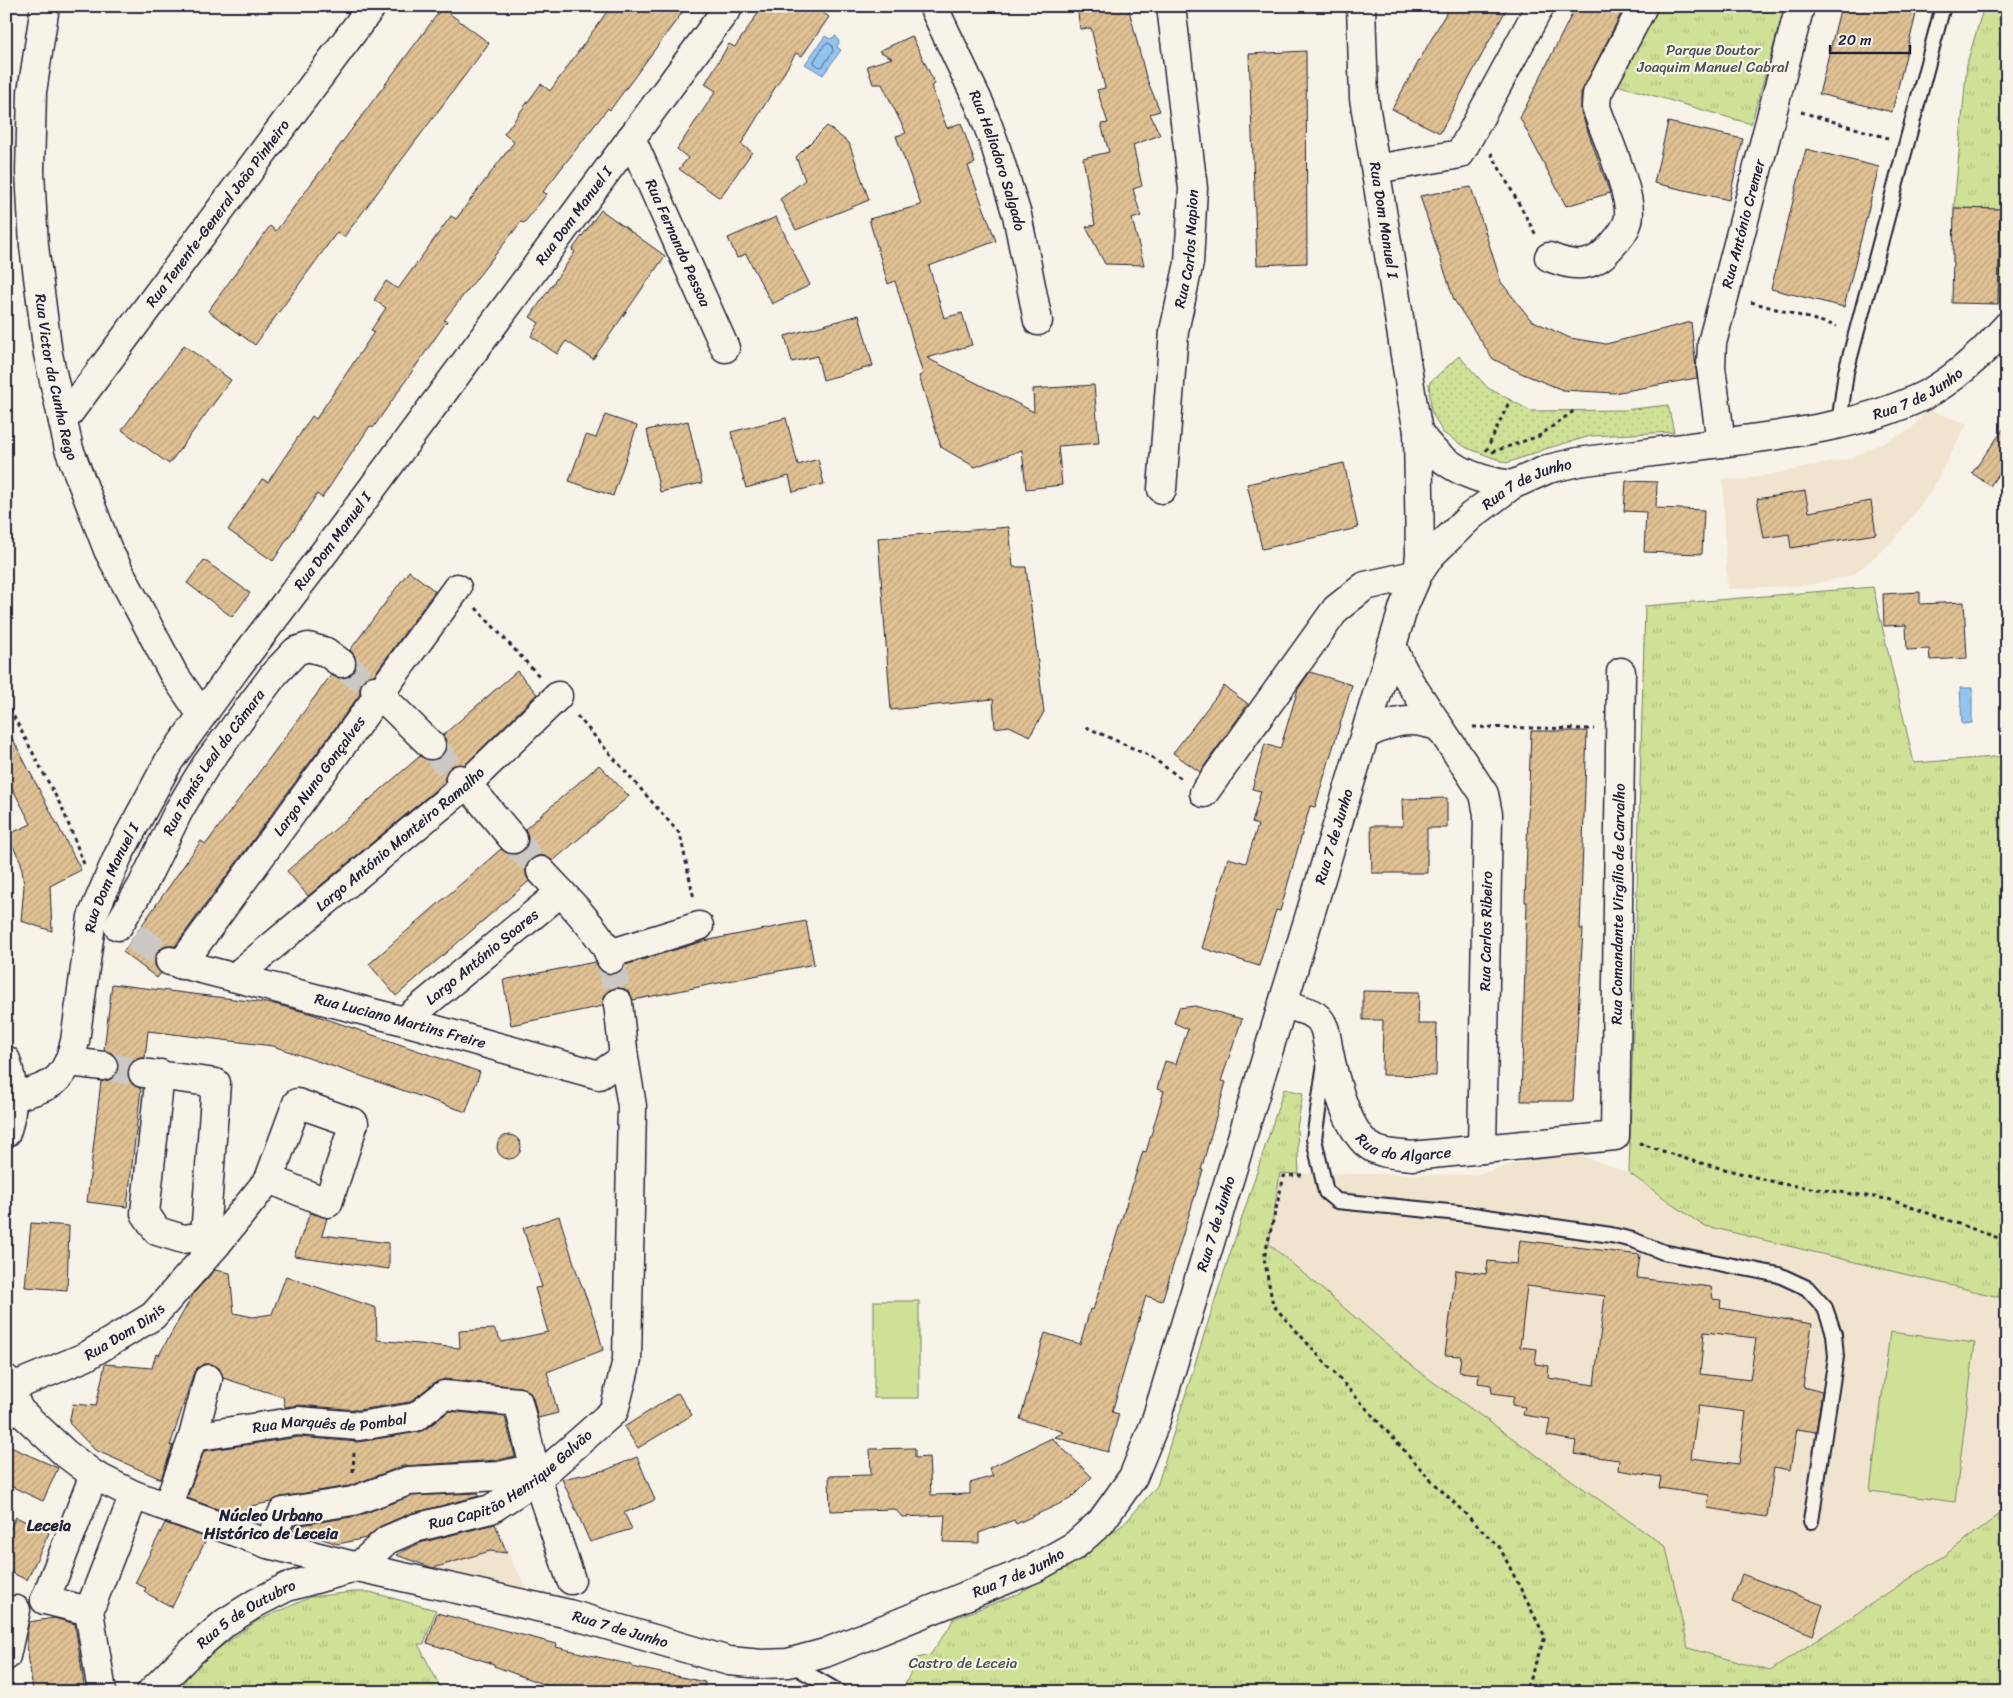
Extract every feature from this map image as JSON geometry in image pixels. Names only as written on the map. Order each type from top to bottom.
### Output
[{"type":"street","name":"Rua Victor da Cunha Rego","points":[[45,6],[32,92],[30,171],[34,246],[48,354],[69,449],[108,550],[173,673],[202,715]]},
{"type":"street","name":"Rua Tenente-General João Pinheiro","points":[[63,421],[372,6]]},
{"type":"street","name":"Rua Dom Manuel I","points":[[70,1062],[97,905],[118,856],[169,761],[729,6]]},
{"type":"street","name":"Rua Heliodoro Salgado","points":[[933,6],[980,105],[994,142],[1017,216],[1038,321]]},
{"type":"street","name":"Rua Carlos Napion","points":[[1162,489],[1174,331],[1189,264],[1193,188],[1172,6]]},
{"type":"street","name":"Rua Dom Manuel I","points":[[1361,6],[1364,98],[1412,405],[1418,432],[1420,554],[1418,574]]},
{"type":"street","points":[[1376,169],[1460,154],[1540,6]]},
{"type":"street","points":[[1548,257],[1569,265],[1589,262],[1603,255],[1618,240],[1628,221],[1630,204],[1596,107],[1597,94],[1643,6]]},
{"type":"street","name":"Rua António Cremer","points":[[1721,443],[1711,367],[1712,342],[1800,6]]},
{"type":"street","name":"Rua Fernando Pessoa","points":[[631,138],[725,348]]},
{"type":"street","name":"Rua 7 de Junho","points":[[10,1395],[87,1470],[134,1495],[268,1544],[358,1567],[569,1614],[729,1661],[762,1664],[788,1663],[825,1653],[1035,1568],[1074,1546],[1101,1522],[1133,1477],[1155,1424],[1404,606],[1418,574],[1431,555],[1471,516],[1512,485],[1548,469],[1578,462],[1764,438],[1839,424],[1896,408],[1924,395],[1951,378],[1980,355],[2007,326]]},
{"type":"street","name":"Rua Dom Manuel I","points":[[1418,432],[1427,446],[1440,458],[1461,471],[1491,482],[1512,485]]},
{"type":"street","points":[[1204,794],[1336,609],[1365,586],[1418,574]]},
{"type":"street","name":"Largo Nuno Gonçalves","points":[[176,963],[377,692],[457,588]]},
{"type":"street","name":"Rua Carlos Ribeiro","points":[[1392,645],[1401,666],[1484,794],[1488,814],[1482,1149]]},
{"type":"street","name":"Rua Tomás Leal da Câmara","points":[[97,905],[126,931],[142,886],[179,810],[206,764],[276,673],[296,651],[308,646],[326,652],[341,663]]},
{"type":"street","name":"Rua Comandante Virgílio de Carvalho","points":[[1615,1136],[1620,672]]},
{"type":"street","points":[[377,692],[431,746]]},
{"type":"street","name":"Largo António Monteiro Ramalho","points":[[235,977],[464,782],[558,696]]},
{"type":"street","points":[[1365,735],[1401,721],[1416,720],[1439,727]]},
{"type":"street","points":[[464,782],[513,839]]},
{"type":"street","points":[[541,871],[597,935],[610,957],[699,926]]},
{"type":"street","name":"Largo António Soares","points":[[404,1021],[561,892]]},
{"type":"street","name":"Rua Luciano Martins Freire","points":[[176,963],[404,1021],[599,1075],[624,1058]]},
{"type":"street","points":[[618,1003],[624,1058]]},
{"type":"street","name":"Rua do Algarce","points":[[1284,1004],[1316,1017],[1326,1030],[1328,1048],[1340,1099],[1353,1125],[1368,1144],[1384,1153],[1412,1156],[1615,1136]]},
{"type":"street","name":"Rua Capitão Henrique Galvão","points":[[358,1567],[387,1540],[414,1528],[491,1510],[614,1411],[627,1360],[632,1106],[624,1058]]},
{"type":"street","points":[[6,1060],[12,1076],[13,1097],[6,1133]]},
{"type":"street","points":[[13,1097],[48,1087],[62,1074],[70,1062],[103,1066]]},
{"type":"street","points":[[152,1074],[216,1083],[211,1240],[183,1240],[157,1231],[145,1213],[152,1074]]},
{"type":"street","name":"Rua Dom Dinis","points":[[10,1395],[85,1358],[153,1316],[211,1240],[269,1179]]},
{"type":"street","points":[[167,1507],[193,1437],[208,1379]]},
{"type":"street","name":"Rua Marquês de Pombal","points":[[193,1437],[298,1420],[359,1426],[416,1417],[444,1395],[518,1402],[535,1473]]},
{"type":"street","points":[[45,1600],[87,1470]]},
{"type":"street","points":[[268,1544],[282,1512],[353,1501],[408,1480],[535,1473],[571,1580]]},
{"type":"street","points":[[102,1692],[89,1611],[134,1495]]},
{"type":"street","name":"Rua 5 de Outubro","points":[[151,1692],[190,1653],[226,1622],[256,1603],[287,1587],[358,1567]]},
{"type":"street","points":[[6,1656],[11,1610],[45,1600],[89,1611]]},
{"type":"lane","points":[[1839,424],[1846,372],[1943,6]]},
{"type":"lane","points":[[1328,1048],[1314,1139],[1320,1174],[1326,1192],[1337,1201],[1459,1213],[1611,1235],[1633,1240],[1663,1252],[1779,1275],[1807,1288],[1825,1308],[1834,1334],[1836,1356],[1811,1521]]},
{"type":"lane","points":[[788,1663],[839,1692]]},
{"type":"path","points":[[1774,104],[1907,143]]},
{"type":"path","points":[[1476,125],[1548,257]]},
{"type":"path","points":[[1724,294],[1857,331]]},
{"type":"path","points":[[1510,400],[1484,454],[1539,436],[1575,410]]},
{"type":"path","points":[[457,588],[558,696],[680,834],[699,926]]},
{"type":"path","points":[[6,702],[64,810],[90,879],[97,905]]},
{"type":"path","points":[[1086,727],[1150,756],[1204,794]]},
{"type":"path","points":[[1439,727],[1620,730]]},
{"type":"path","points":[[1615,1136],[1689,1160],[1782,1184],[1888,1199],[2007,1241]]},
{"type":"path","points":[[1320,1174],[1284,1176],[1264,1258],[1273,1305],[1430,1478],[1500,1548],[1545,1637],[1525,1692]]},
{"type":"path","points":[[330,1423],[354,1451],[353,1501]]},
{"type":"shaded area","points":[[1927,409],[1967,424],[1930,493],[1892,542],[1853,575],[1809,585],[1727,589],[1723,479],[1742,480],[1848,459],[1910,430]]},
{"type":"shaded area","points":[[1580,1155],[1629,1173],[1702,1225],[2007,1299],[2007,1509],[1945,1555],[1770,1671],[1688,1648],[1666,1547],[1422,1374],[1269,1244],[1280,1173],[1475,1175],[1536,1158]]},
{"type":"shaded area","points":[[491,1516],[507,1553],[527,1588],[433,1568],[396,1555],[417,1534]]},
{"type":"green space","name":"Parque Doutor Joaquim Manuel Cabral","points":[[1659,6],[1785,6],[1751,124],[1617,85]]},
{"type":"green space","points":[[1984,6],[2007,6],[2007,293],[1998,304],[2000,209],[1954,208],[1967,63]]},
{"type":"green space","points":[[1459,356],[1488,388],[1531,411],[1624,410],[1668,405],[1674,432],[1591,436],[1548,448],[1507,463],[1467,448],[1443,433],[1431,411],[1429,383]]},
{"type":"green space","points":[[1873,587],[1914,763],[2007,756],[2007,1299],[1702,1225],[1629,1173],[1645,606]]},
{"type":"green space","name":"Castro de Leceia","points":[[1284,1089],[1303,1093],[1297,1128],[1299,1174],[1280,1173],[1269,1244],[1422,1374],[1666,1547],[1688,1648],[1770,1671],[1945,1555],[2007,1509],[2007,1692],[902,1692],[917,1658],[930,1655],[953,1619],[1018,1594],[1089,1551],[1126,1522],[1157,1486],[1213,1306]]},
{"type":"green space","points":[[874,1301],[919,1301],[919,1398],[874,1398]]},
{"type":"green space","points":[[1890,1332],[1975,1343],[1955,1502],[1870,1491]]},
{"type":"green space","points":[[352,1592],[370,1592],[436,1610],[424,1644],[418,1644],[443,1692],[174,1692],[205,1658],[257,1621],[311,1597]]},
{"type":"water","points":[[825,36],[830,39],[836,36],[839,42],[837,47],[841,50],[823,75],[805,64]]},
{"type":"water","points":[[1960,688],[1972,688],[1972,723],[1962,724]]},
{"type":"building","points":[[611,6],[687,6],[610,110],[608,108],[543,192],[547,194],[524,223],[521,222],[444,320],[447,321],[373,428],[370,426],[322,498],[317,494],[273,561],[228,530],[262,479],[268,482],[312,416],[316,419],[374,332],[371,330],[386,308],[374,300],[386,281],[398,289],[451,216],[456,219],[514,142],[504,134],[541,84],[550,91]]},
{"type":"building","points":[[763,6],[814,6],[829,17],[802,56],[796,53],[741,144],[752,152],[720,198],[679,169],[688,158],[677,149],[716,91],[705,84],[729,44],[735,47]]},
{"type":"building","points":[[1077,6],[1128,6],[1146,77],[1160,111],[1150,114],[1160,135],[1133,145],[1142,186],[1133,189],[1141,216],[1132,219],[1144,265],[1105,264],[1086,227],[1095,225],[1083,158],[1109,152],[1101,124],[1108,123],[1097,90],[1105,88],[1091,28],[1080,29]]},
{"type":"building","points":[[1450,6],[1508,6],[1440,133],[1392,109]]},
{"type":"building","points":[[1576,6],[1625,6],[1581,93],[1581,112],[1610,193],[1566,206],[1520,118]]},
{"type":"building","points":[[1841,6],[1918,6],[1892,112],[1819,94]]},
{"type":"building","points":[[442,8],[489,43],[344,237],[337,232],[255,345],[208,311],[270,226],[276,231]]},
{"type":"building","points":[[912,36],[935,84],[931,86],[947,128],[961,123],[975,163],[968,166],[996,241],[929,266],[944,318],[962,313],[972,345],[927,358],[1034,412],[1033,389],[1094,385],[1099,443],[1058,446],[1062,485],[1026,489],[1022,450],[975,467],[941,447],[919,376],[923,374],[895,281],[888,284],[869,219],[921,205],[896,136],[906,133],[882,84],[873,84],[867,66],[892,58],[879,51]]},
{"type":"building","points":[[1306,51],[1307,263],[1257,265],[1249,54]]},
{"type":"building","points":[[1668,122],[1743,139],[1729,200],[1654,183]]},
{"type":"building","points":[[827,126],[849,143],[869,200],[796,230],[780,199],[805,180],[796,157]]},
{"type":"building","points":[[1806,149],[1879,167],[1844,307],[1771,289]]},
{"type":"building","points":[[1471,187],[1501,282],[1531,320],[1570,338],[1606,344],[1691,322],[1697,378],[1614,393],[1563,390],[1523,374],[1493,359],[1454,300],[1420,196]]},
{"type":"building","points":[[1954,208],[2000,209],[1998,304],[1952,303]]},
{"type":"building","points":[[601,210],[665,256],[593,359],[566,341],[557,354],[531,336],[539,323],[530,317],[575,252],[572,250]]},
{"type":"building","points":[[776,217],[810,285],[772,304],[746,254],[737,258],[728,238]]},
{"type":"building","points":[[859,315],[873,366],[823,380],[817,356],[792,362],[785,336]]},
{"type":"building","points":[[184,345],[231,380],[169,464],[122,430]]},
{"type":"building","points":[[605,415],[637,426],[613,496],[569,481],[586,435],[596,438]]},
{"type":"building","points":[[786,418],[798,465],[818,459],[824,484],[793,492],[789,476],[746,488],[731,432]]},
{"type":"building","points":[[688,421],[702,483],[660,492],[647,430]]},
{"type":"building","points":[[2007,424],[2007,462],[1990,486],[1972,473]]},
{"type":"building","points":[[1344,463],[1358,528],[1262,549],[1247,484]]},
{"type":"building","points":[[1626,481],[1657,482],[1656,508],[1704,510],[1702,554],[1644,552],[1646,512],[1624,511]]},
{"type":"building","points":[[1805,491],[1809,512],[1871,501],[1876,534],[1791,548],[1789,534],[1764,538],[1757,499]]},
{"type":"building","points":[[1009,527],[1013,567],[1026,567],[1044,712],[1030,736],[1009,726],[995,728],[993,699],[891,710],[878,538]]},
{"type":"building","points":[[204,560],[250,593],[232,617],[187,583]]},
{"type":"building","points":[[409,571],[435,591],[374,675],[364,679],[360,687],[360,694],[175,946],[166,946],[159,950],[155,958],[155,966],[161,973],[157,978],[123,952],[201,841],[206,844],[331,675],[340,679],[348,677],[353,673],[357,664],[355,656],[350,650]]},
{"type":"building","points":[[1920,592],[1920,604],[1964,602],[1967,658],[1930,660],[1929,649],[1907,650],[1906,625],[1884,626],[1883,594]]},
{"type":"building","points":[[517,671],[537,694],[465,765],[454,765],[448,770],[445,782],[308,896],[287,871],[420,756],[428,760],[435,760],[442,756],[446,748],[446,741],[443,735]]},
{"type":"building","points":[[1310,672],[1352,685],[1315,807],[1310,806],[1280,911],[1276,910],[1259,966],[1202,948],[1228,858],[1246,863],[1258,825],[1252,823],[1261,791],[1252,789],[1265,744],[1280,749],[1298,689]]},
{"type":"building","points":[[1224,686],[1248,704],[1200,772],[1173,753]]},
{"type":"building","points":[[6,726],[81,870],[50,886],[52,931],[21,921],[24,886],[21,862],[7,835],[31,824],[6,776]]},
{"type":"building","points":[[1531,731],[1587,731],[1580,929],[1583,929],[1573,1101],[1521,1101]]},
{"type":"building","points":[[599,765],[629,796],[553,861],[545,856],[537,856],[531,859],[526,867],[526,875],[529,881],[396,996],[369,964],[501,849],[507,853],[515,854],[523,851],[527,845],[528,837],[525,829]]},
{"type":"building","points":[[1447,798],[1447,828],[1427,828],[1427,873],[1372,873],[1371,826],[1403,826],[1402,799]]},
{"type":"building","points":[[806,921],[814,964],[633,1000],[630,993],[625,989],[616,988],[608,991],[604,996],[603,1006],[511,1025],[503,980],[595,962],[602,972],[616,974],[625,965],[704,941]]},
{"type":"building","points":[[112,984],[274,1004],[312,1014],[480,1072],[466,1112],[273,1046],[148,1031],[145,1058],[138,1058],[131,1063],[128,1071],[129,1079],[133,1085],[141,1089],[127,1207],[87,1202],[101,1081],[109,1080],[115,1076],[119,1067],[117,1059],[113,1054],[104,1050]]},
{"type":"building","points":[[1363,991],[1419,992],[1418,1024],[1437,1024],[1436,1076],[1382,1075],[1383,1020],[1363,1020]]},
{"type":"building","points":[[1195,1006],[1242,1019],[1221,1081],[1226,1082],[1201,1170],[1203,1170],[1162,1301],[1146,1296],[1112,1412],[1119,1414],[1108,1452],[1055,1437],[1064,1432],[1020,1419],[1045,1333],[1080,1344],[1090,1309],[1093,1310],[1143,1151],[1146,1152],[1164,1091],[1157,1089],[1165,1061],[1176,1064],[1188,1029],[1174,1023],[1179,1008]]},
{"type":"building","points":[[509,1135],[518,1138],[521,1147],[518,1156],[509,1159],[500,1156],[497,1147],[500,1138]]},
{"type":"building","points":[[310,1213],[327,1218],[322,1235],[389,1243],[389,1269],[294,1256]]},
{"type":"building","points":[[559,1216],[578,1276],[596,1323],[603,1350],[547,1372],[558,1413],[538,1418],[533,1398],[529,1391],[520,1387],[445,1379],[434,1383],[410,1402],[358,1410],[299,1405],[285,1407],[283,1397],[223,1378],[219,1368],[212,1364],[204,1364],[197,1368],[193,1375],[161,1479],[95,1450],[69,1423],[73,1404],[96,1406],[105,1364],[152,1368],[156,1354],[159,1355],[194,1293],[215,1270],[230,1273],[234,1313],[253,1317],[272,1314],[286,1276],[376,1308],[377,1340],[460,1348],[459,1331],[494,1329],[502,1342],[548,1332],[535,1288],[542,1287],[523,1228]]},
{"type":"building","points":[[31,1223],[69,1226],[67,1290],[25,1287]]},
{"type":"building","points":[[1520,1240],[1640,1255],[1637,1278],[1711,1287],[1713,1299],[1721,1300],[1720,1308],[1812,1324],[1803,1387],[1822,1392],[1816,1432],[1797,1429],[1790,1470],[1774,1467],[1767,1517],[1707,1508],[1709,1495],[1659,1488],[1661,1477],[1618,1470],[1619,1460],[1574,1454],[1576,1441],[1547,1436],[1550,1419],[1523,1415],[1525,1407],[1512,1405],[1514,1396],[1492,1393],[1491,1385],[1478,1383],[1479,1374],[1459,1372],[1461,1356],[1445,1355],[1456,1270],[1486,1274],[1488,1261],[1517,1264]],"holes":[[[1527,1286],[1605,1296],[1594,1385],[1548,1378],[1549,1366],[1535,1364],[1537,1349],[1520,1347]],[[1704,1332],[1756,1338],[1750,1380],[1700,1374]],[[1698,1406],[1746,1412],[1739,1464],[1691,1458]]]},
{"type":"building","points":[[678,1393],[692,1415],[638,1448],[624,1427]]},
{"type":"building","points":[[449,1411],[505,1417],[515,1456],[498,1460],[403,1466],[349,1486],[281,1497],[271,1502],[251,1506],[248,1520],[187,1498],[204,1451],[299,1437],[358,1442],[418,1432],[426,1429]]},
{"type":"building","points":[[1052,1438],[1092,1477],[1070,1499],[1016,1524],[1014,1520],[979,1533],[979,1543],[943,1542],[945,1515],[902,1517],[895,1509],[830,1511],[829,1476],[871,1475],[870,1449],[915,1448],[915,1458],[929,1457],[931,1495],[970,1494],[970,1483],[993,1476],[989,1468]]},
{"type":"building","points":[[6,1445],[58,1468],[43,1501],[6,1484]]},
{"type":"building","points":[[637,1457],[655,1500],[624,1513],[632,1529],[590,1542],[562,1479],[606,1470]]},
{"type":"building","points":[[478,1493],[479,1496],[409,1514],[381,1526],[366,1538],[338,1544],[292,1530],[294,1526],[358,1516],[411,1496]]},
{"type":"building","points":[[16,1517],[49,1533],[27,1580],[6,1570],[6,1537]]},
{"type":"building","points":[[165,1523],[207,1538],[172,1607],[144,1592],[146,1588],[135,1583]]},
{"type":"building","points":[[495,1524],[507,1553],[490,1551],[433,1568],[396,1555],[420,1543]]},
{"type":"building","points":[[1742,1574],[1823,1605],[1813,1635],[1732,1602]]},
{"type":"building","points":[[437,1613],[557,1644],[556,1647],[632,1665],[632,1667],[705,1682],[704,1692],[564,1692],[494,1666],[494,1664],[427,1643]]},
{"type":"building","points":[[54,1618],[75,1624],[85,1692],[33,1692],[26,1637],[29,1622]]},
{"type":"tunnel","points":[[341,663],[375,690]]},
{"type":"tunnel","points":[[431,745],[460,779]]},
{"type":"tunnel","points":[[513,839],[541,871]]},
{"type":"tunnel","points":[[134,936],[170,961]]},
{"type":"tunnel","points":[[611,959],[618,1003]]},
{"type":"tunnel","points":[[103,1066],[143,1073]]},
{"type":"district","name":"Núcleo Urbano Histórico de Leceia","points":[[271,1524]]},
{"type":"district","name":"Leceia","points":[[49,1525]]}]
